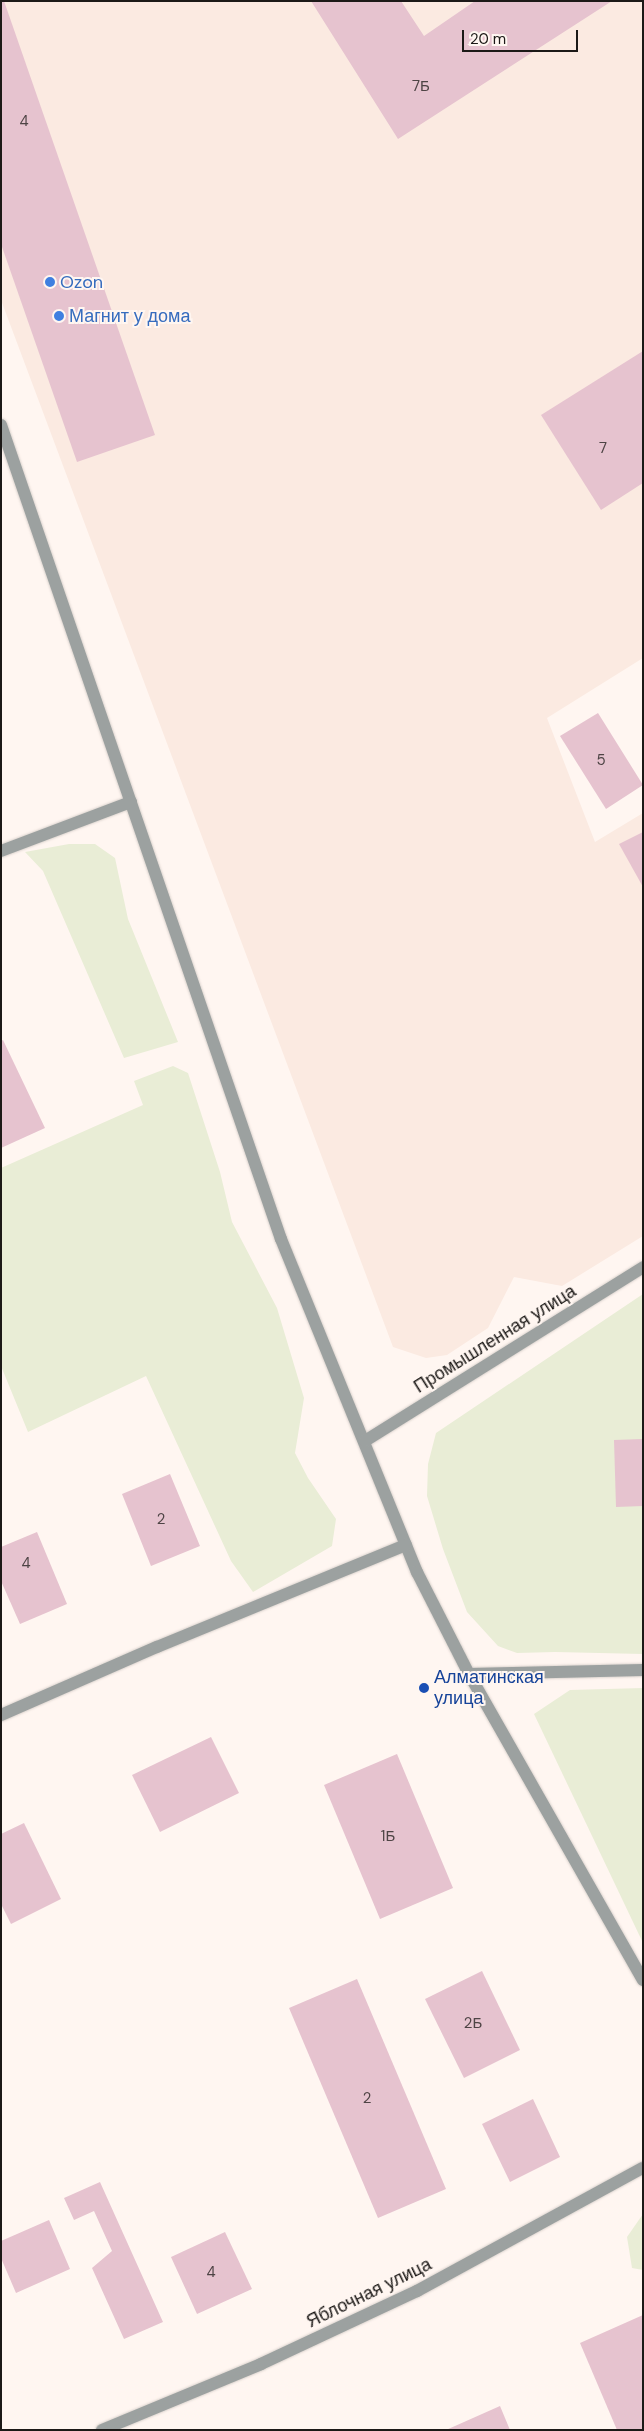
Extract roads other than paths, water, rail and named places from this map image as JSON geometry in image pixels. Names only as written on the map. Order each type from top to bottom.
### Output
[{"type":"street","points":[[1,425],[281,1239],[406,1545],[469,1674],[643,1980]]},
{"type":"street","points":[[1,852],[131,802]]},
{"type":"street","name":"Промышленная улица","points":[[365,1441],[643,1267]]},
{"type":"street","points":[[1,1715],[156,1647],[406,1545]]},
{"type":"street","points":[[469,1674],[643,1670]]},
{"type":"street","name":"Яблочная улица","points":[[102,2430],[261,2364],[417,2291],[643,2168]]},
{"type":"place","name":"Ozon","points":[[50,282]]},
{"type":"place","name":"Магнит у дома","points":[[59,316]]},
{"type":"place","name":"Алматинская улица","points":[[424,1688]]}]
